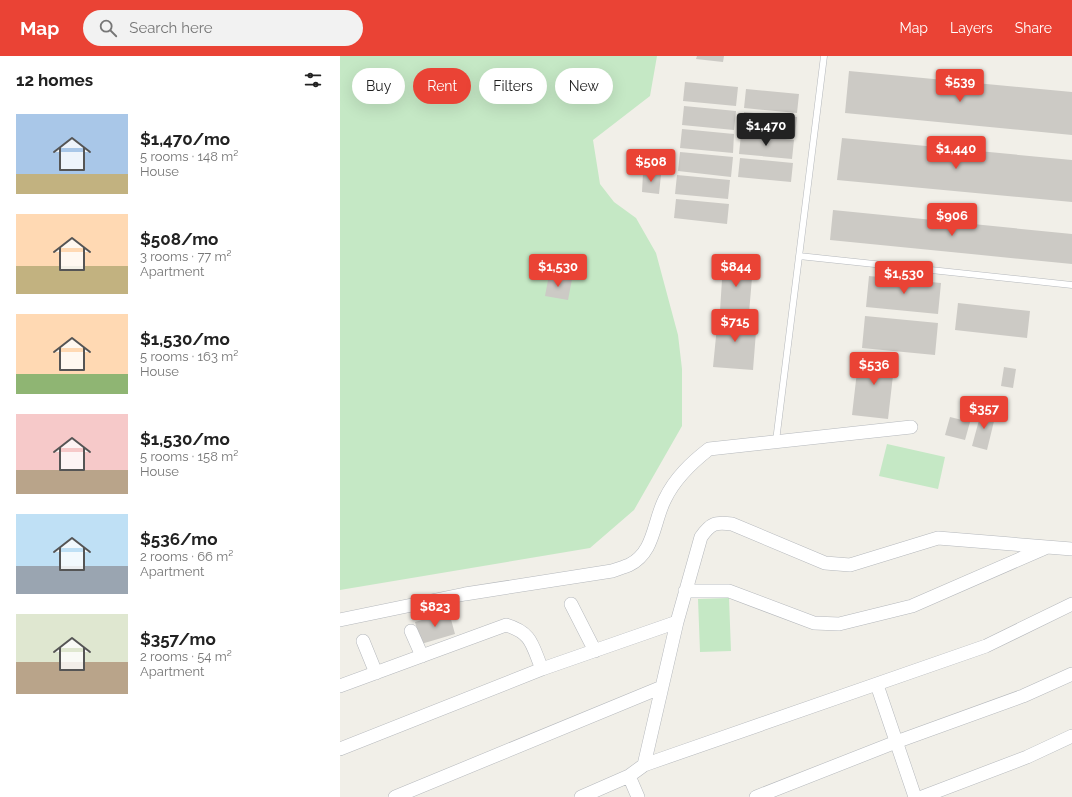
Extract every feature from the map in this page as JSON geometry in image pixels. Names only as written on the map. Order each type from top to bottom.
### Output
[{"type":"street","points":[[340,620],[465,594],[612,571],[630,564],[643,555],[649,545],[664,500],[672,486],[687,467],[709,449],[911,427]]},
{"type":"street","points":[[644,765],[685,591],[701,537],[708,527],[719,522],[732,524],[825,563],[850,565],[938,538],[1072,549]]},
{"type":"street","points":[[685,591],[729,591],[814,623],[839,624],[912,606],[1047,547]]},
{"type":"street","points":[[571,604],[596,651]]},
{"type":"street","points":[[581,797],[629,776],[644,765],[986,646],[1072,604]]},
{"type":"street","points":[[340,749],[542,669],[677,622]]},
{"type":"street","points":[[340,686],[506,625],[516,628],[529,637],[542,669]]},
{"type":"street","points":[[411,631],[422,656]]},
{"type":"street","points":[[363,641],[376,673]]},
{"type":"street","points":[[756,797],[896,742],[1022,696],[1072,674]]},
{"type":"street","points":[[877,684],[915,797]]},
{"type":"street","points":[[395,797],[662,687]]},
{"type":"street","points":[[922,797],[1027,757],[1072,736]]},
{"type":"street","points":[[629,776],[638,797]]},
{"type":"lane","points":[[776,441],[824,56]]},
{"type":"lane","points":[[799,256],[1072,284]]},
{"type":"green space","points":[[340,56],[657,56],[650,96],[593,140],[600,184],[614,202],[636,218],[656,253],[678,335],[682,369],[682,426],[634,510],[590,548],[340,590]]},
{"type":"green space","points":[[887,444],[945,457],[938,489],[879,476]]},
{"type":"green space","points":[[729,598],[731,651],[700,652],[698,599]]},
{"type":"building","points":[[697,56],[724,56],[723,62],[696,59]]},
{"type":"building","points":[[849,71],[1072,92],[1072,135],[845,113]]},
{"type":"building","points":[[685,82],[738,87],[736,106],[683,101]]},
{"type":"building","points":[[746,89],[799,94],[797,113],[744,108]]},
{"type":"building","points":[[684,106],[736,111],[734,130],[682,125]]},
{"type":"building","points":[[744,112],[797,117],[795,136],[742,131]]},
{"type":"building","points":[[682,129],[734,134],[733,153],[680,148]]},
{"type":"building","points":[[741,134],[794,140],[792,159],[739,154]]},
{"type":"building","points":[[842,138],[1072,160],[1072,202],[837,180]]},
{"type":"building","points":[[680,152],[733,157],[731,177],[678,171]]},
{"type":"building","points":[[740,158],[793,163],[791,182],[738,177]]},
{"type":"building","points":[[643,173],[661,175],[659,194],[642,192]]},
{"type":"building","points":[[677,175],[730,180],[728,199],[675,194]]},
{"type":"building","points":[[676,199],[729,204],[727,224],[674,218]]},
{"type":"building","points":[[833,210],[1072,234],[1072,264],[830,240]]},
{"type":"building","points":[[723,264],[753,266],[749,313],[720,311]]},
{"type":"building","points":[[549,275],[572,279],[568,300],[545,296]]},
{"type":"building","points":[[869,276],[941,283],[938,314],[866,307]]},
{"type":"building","points":[[958,303],[1030,311],[1027,338],[955,330]]},
{"type":"building","points":[[718,316],[757,319],[753,370],[713,367]]},
{"type":"building","points":[[865,316],[938,323],[935,355],[862,348]]},
{"type":"building","points":[[859,354],[895,358],[888,419],[852,415]]},
{"type":"building","points":[[1004,367],[1016,369],[1013,388],[1001,386]]},
{"type":"building","points":[[982,409],[996,413],[987,450],[972,446]]},
{"type":"building","points":[[950,417],[970,422],[965,440],[945,435]]},
{"type":"building","points":[[449,612],[455,634],[421,644],[415,622]]}]
